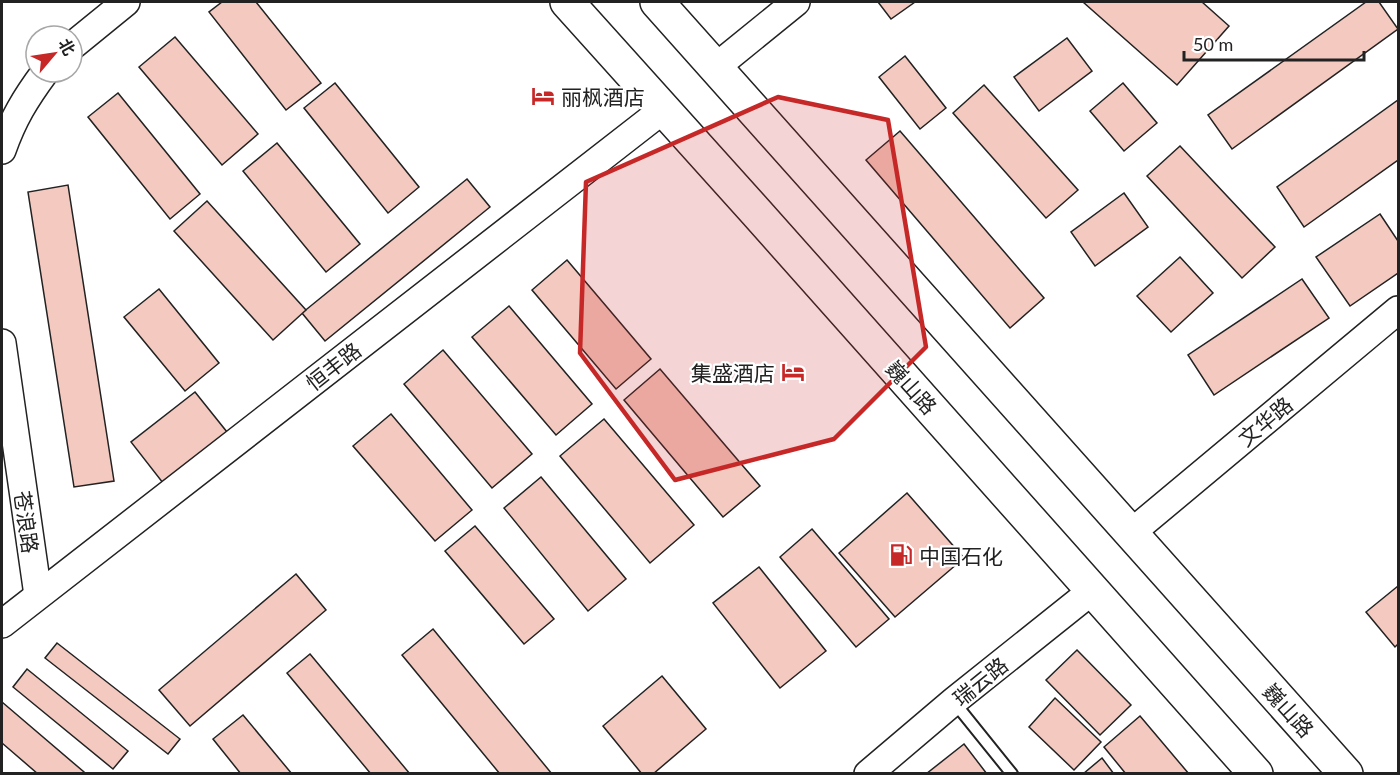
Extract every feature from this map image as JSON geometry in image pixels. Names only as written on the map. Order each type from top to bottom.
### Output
[{"type":"highway","name":"巍山路","points":[[567,2],[1256,774]]},
{"type":"highway","name":"巍山路","points":[[657,2],[1346,774]]},
{"type":"street","points":[[84,36],[126,2]]},
{"type":"street","points":[[716,67],[796,2]]},
{"type":"street","points":[[2,150],[11,125],[36,84]]},
{"type":"street","name":"恒丰路","points":[[2,624],[664,109]]},
{"type":"street","name":"文华路","points":[[1131,533],[1398,310]]},
{"type":"street","name":"苍浪路","points":[[2,343],[38,595]]},
{"type":"street","name":"瑞云路","points":[[868,774],[954,701],[1092,590]]},
{"type":"lane","points":[[954,701],[1012,774]]},
{"type":"highlighted area","points":[[778,97],[888,120],[926,347],[834,439],[675,480],[580,353],[586,182]]},
{"type":"building","points":[[222,2],[256,2],[321,83],[286,110],[209,12]]},
{"type":"building","points":[[878,2],[915,2],[891,19]]},
{"type":"building","points":[[1083,2],[1202,2],[1229,26],[1177,85]]},
{"type":"building","points":[[1366,2],[1379,2],[1398,29],[1232,149],[1208,115]]},
{"type":"building","points":[[175,37],[258,134],[222,165],[139,67]]},
{"type":"building","points":[[1067,38],[1092,71],[1039,111],[1014,77]]},
{"type":"building","points":[[905,56],[946,108],[920,129],[879,77]]},
{"type":"building","points":[[335,83],[419,187],[388,213],[304,108]]},
{"type":"building","points":[[1123,83],[1157,123],[1124,151],[1090,111]]},
{"type":"building","points":[[984,85],[1078,190],[1046,218],[953,113]]},
{"type":"building","points":[[118,93],[200,194],[170,219],[88,117]]},
{"type":"building","points":[[1398,100],[1398,160],[1304,227],[1277,187]]},
{"type":"building","points":[[900,131],[1044,298],[1010,328],[866,160]]},
{"type":"building","points":[[277,143],[360,244],[326,272],[243,171]]},
{"type":"building","points":[[1180,146],[1275,247],[1242,278],[1147,176]]},
{"type":"building","points":[[467,179],[490,207],[325,341],[302,313]]},
{"type":"building","points":[[68,185],[114,481],[74,487],[28,192]]},
{"type":"building","points":[[1124,193],[1148,227],[1095,266],[1071,232]]},
{"type":"building","points":[[207,201],[306,310],[273,340],[174,231]]},
{"type":"building","points":[[1380,214],[1398,241],[1398,273],[1350,306],[1316,257]]},
{"type":"building","points":[[1180,257],[1213,293],[1171,332],[1137,296]]},
{"type":"building","points":[[567,260],[651,359],[616,389],[532,290]]},
{"type":"building","points":[[1302,279],[1329,318],[1214,395],[1188,355]]},
{"type":"building","points":[[159,289],[219,363],[185,391],[124,317]]},
{"type":"building","points":[[509,306],[592,404],[556,435],[472,337]]},
{"type":"building","points":[[443,350],[532,454],[492,488],[404,384]]},
{"type":"building","points":[[660,369],[760,486],[723,517],[624,400]]},
{"type":"building","points":[[195,392],[227,432],[163,483],[131,442]]},
{"type":"building","points":[[391,414],[472,510],[435,541],[353,446]]},
{"type":"building","points":[[604,419],[694,525],[650,563],[560,456]]},
{"type":"building","points":[[541,477],[626,579],[588,611],[504,508]]},
{"type":"building","name":"中国石化","points":[[907,493],[964,558],[895,617],[839,553]]},
{"type":"building","points":[[475,526],[554,619],[524,644],[445,551]]},
{"type":"building","points":[[812,529],[889,619],[856,647],[780,557]]},
{"type":"building","points":[[759,567],[826,651],[780,688],[713,603]]},
{"type":"building","points":[[296,574],[326,610],[190,726],[159,690]]},
{"type":"building","points":[[1398,586],[1398,644],[1395,647],[1366,612]]},
{"type":"building","points":[[433,629],[552,774],[500,774],[402,655]]},
{"type":"building","points":[[57,643],[180,739],[168,754],[45,658]]},
{"type":"building","points":[[1077,650],[1131,705],[1100,735],[1046,680]]},
{"type":"building","points":[[310,654],[410,774],[371,774],[287,673]]},
{"type":"building","points":[[27,669],[128,751],[113,769],[13,687]]},
{"type":"building","points":[[662,676],[706,729],[653,774],[642,774],[603,726]]},
{"type":"building","points":[[1055,698],[1101,742],[1074,770],[1029,727]]},
{"type":"building","points":[[2,702],[84,772],[83,774],[38,774],[2,743]]},
{"type":"building","points":[[243,715],[292,774],[241,774],[213,739]]},
{"type":"building","points":[[1140,716],[1189,774],[1126,774],[1104,747]]},
{"type":"building","points":[[964,744],[987,774],[926,774]]},
{"type":"building","points":[[1102,758],[1114,774],[1083,774]]},
{"type":"place","name":"丽枫酒店","points":[[543,96]]},
{"type":"place","name":"集盛酒店","points":[[793,372]]},
{"type":"place","name":"中国石化","points":[[901,555]]}]
